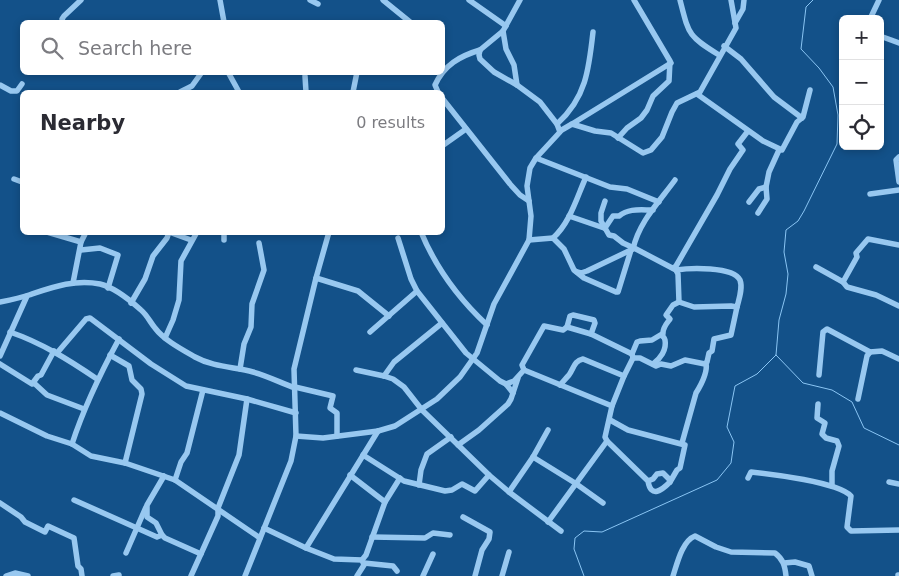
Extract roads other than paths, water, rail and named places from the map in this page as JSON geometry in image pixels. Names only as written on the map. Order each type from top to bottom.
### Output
[{"type":"street","points":[[62,20],[64,16],[81,0]]},
{"type":"street","points":[[220,0],[224,20]]},
{"type":"street","points":[[310,0],[318,4]]},
{"type":"street","points":[[383,0],[408,20]]},
{"type":"street","points":[[469,0],[476,3],[504,29],[506,49],[514,65],[517,85]]},
{"type":"street","points":[[445,70],[462,56],[480,50],[504,29],[520,0]]},
{"type":"street","points":[[618,138],[627,128],[641,118],[653,96],[669,81],[671,63],[634,0]]},
{"type":"street","points":[[680,0],[691,35],[719,54]]},
{"type":"street","points":[[572,124],[595,131],[611,133],[639,151],[647,152],[662,137],[677,103],[697,94],[719,54],[734,32],[736,23],[744,9],[744,0]]},
{"type":"street","points":[[872,15],[879,0]]},
{"type":"street","points":[[733,1],[736,23]]},
{"type":"street","points":[[557,124],[574,105],[586,81],[593,32]]},
{"type":"street","points":[[884,37],[899,43]]},
{"type":"street","points":[[724,46],[740,59],[774,97],[802,118]]},
{"type":"street","points":[[480,50],[479,55],[483,63],[540,102],[557,124],[560,131]]},
{"type":"street","points":[[296,436],[323,438],[378,431],[395,426],[437,399],[473,359],[494,304],[528,240],[531,216],[527,186],[530,168],[536,158],[560,134],[560,131],[671,63]]},
{"type":"street","points":[[516,74],[526,92]]},
{"type":"street","points":[[184,90],[192,86],[200,75]]},
{"type":"street","points":[[230,75],[238,90]]},
{"type":"street","points":[[353,90],[356,75]]},
{"type":"street","points":[[437,90],[434,85],[442,75]]},
{"type":"street","points":[[305,76],[306,90]]},
{"type":"street","points":[[0,85],[17,92],[22,84]]},
{"type":"street","points":[[758,213],[767,199],[766,187],[769,172],[779,150],[782,150],[797,122],[802,118],[810,90]]},
{"type":"street","points":[[697,94],[748,131],[779,150]]},
{"type":"street","points":[[445,102],[510,184],[529,201]]},
{"type":"street","points":[[445,144],[466,129]]},
{"type":"street","points":[[675,269],[730,169],[743,150],[738,144],[748,131]]},
{"type":"street","points":[[899,157],[896,160],[899,182]]},
{"type":"street","points":[[536,158],[610,187],[627,189],[659,202]]},
{"type":"street","points":[[528,240],[553,238],[561,230],[586,177]]},
{"type":"street","points":[[14,179],[20,181]]},
{"type":"street","points":[[553,238],[564,249],[574,270],[584,278],[617,292],[639,230],[675,180]]},
{"type":"street","points":[[749,202],[759,189],[766,187]]},
{"type":"street","points":[[870,194],[899,190]]},
{"type":"street","points":[[605,201],[601,221],[610,236],[614,236],[632,249],[636,249],[670,268],[704,268],[735,274],[739,279],[741,286],[731,335],[714,339],[712,351],[709,353],[706,363],[707,368],[700,388],[696,393],[682,443]]},
{"type":"street","points":[[605,228],[613,216],[619,216],[634,209],[653,210]]},
{"type":"street","points":[[569,216],[605,228]]},
{"type":"street","points":[[59,235],[81,242]]},
{"type":"street","points":[[73,283],[81,250],[81,242],[84,235]]},
{"type":"street","points":[[131,303],[145,279],[153,256],[168,235]]},
{"type":"street","points":[[177,235],[191,240]]},
{"type":"street","points":[[165,338],[173,320],[178,300],[181,260],[196,235]]},
{"type":"street","points":[[224,235],[224,240]]},
{"type":"street","points":[[246,576],[291,461],[296,436],[294,369],[327,235]]},
{"type":"street","points":[[422,235],[436,264],[445,277],[459,296],[487,325]]},
{"type":"street","points":[[398,238],[411,279],[417,291],[473,359],[506,384],[513,393]]},
{"type":"street","points":[[842,282],[856,257],[856,253],[868,239],[899,245]]},
{"type":"street","points":[[240,370],[244,344],[252,327],[252,304],[264,270],[259,243]]},
{"type":"street","points":[[81,250],[100,248],[118,255],[108,288]]},
{"type":"street","points":[[577,272],[587,271],[632,249]]},
{"type":"street","points":[[816,267],[847,287],[876,295],[899,306]]},
{"type":"street","points":[[675,269],[678,274],[679,302]]},
{"type":"street","points":[[316,278],[358,291],[389,316]]},
{"type":"street","points":[[0,302],[27,296],[61,284],[101,284],[142,310],[165,338],[203,361],[264,375],[295,388],[333,396],[330,408],[337,412],[337,436]]},
{"type":"street","points":[[370,332],[417,291]]},
{"type":"street","points":[[0,356],[27,296]]},
{"type":"street","points":[[653,364],[661,357],[665,347],[662,334],[670,318],[666,315],[673,305],[679,302],[694,307],[737,307]]},
{"type":"street","points":[[524,370],[522,365],[544,326],[563,330],[567,327],[570,316],[573,315],[594,320],[595,323],[591,334]]},
{"type":"street","points":[[34,383],[55,352],[88,318],[151,364],[186,386],[247,399],[296,413]]},
{"type":"street","points":[[384,376],[394,362],[442,323]]},
{"type":"street","points":[[567,327],[591,334],[656,366],[671,366],[685,360],[706,363]]},
{"type":"street","points":[[819,375],[824,330],[827,329],[870,352],[882,351],[899,359]]},
{"type":"street","points":[[10,332],[30,339],[55,352],[97,379]]},
{"type":"street","points":[[548,522],[606,441],[605,437],[612,406],[638,341],[652,340],[662,334]]},
{"type":"street","points":[[72,444],[97,379],[118,339]]},
{"type":"street","points":[[858,399],[867,356],[870,352]]},
{"type":"street","points":[[110,355],[129,366],[132,380],[141,389],[142,394],[125,463]]},
{"type":"street","points":[[560,385],[570,373],[574,364],[578,360],[583,359],[624,376]]},
{"type":"street","points":[[0,364],[31,384],[34,383],[47,395],[84,410]]},
{"type":"street","points":[[356,370],[384,376],[404,387],[422,410],[489,475],[561,531]]},
{"type":"street","points":[[506,384],[514,381],[524,370]]},
{"type":"street","points":[[524,370],[612,406]]},
{"type":"street","points":[[458,445],[479,430],[508,404],[518,376]]},
{"type":"street","points":[[175,480],[181,462],[187,452],[203,390]]},
{"type":"street","points":[[191,576],[218,516],[218,508],[239,455],[247,399]]},
{"type":"street","points":[[818,404],[817,418],[824,423],[822,434],[826,438],[837,441],[839,446],[832,471],[832,486]]},
{"type":"street","points":[[0,413],[47,436],[72,444],[91,456],[125,463],[175,480],[260,538]]},
{"type":"street","points":[[606,441],[648,481],[652,490],[657,492],[670,482],[680,468],[686,448],[682,443],[628,430],[610,420]]},
{"type":"street","points":[[509,492],[548,430]]},
{"type":"street","points":[[306,548],[378,431]]},
{"type":"street","points":[[419,485],[421,470],[427,454],[451,437]]},
{"type":"street","points":[[363,455],[400,478],[419,485],[446,491],[462,484],[475,491],[489,475]]},
{"type":"street","points":[[532,457],[575,483],[603,503]]},
{"type":"street","points":[[748,478],[751,472],[772,474],[832,486],[848,492],[851,496],[848,526],[852,531],[899,530]]},
{"type":"street","points":[[648,481],[657,474],[663,473],[670,482]]},
{"type":"street","points":[[350,475],[385,502]]},
{"type":"street","points":[[126,553],[135,528],[164,476]]},
{"type":"street","points":[[357,576],[385,502],[400,478]]},
{"type":"street","points":[[889,482],[899,484]]},
{"type":"street","points":[[74,500],[157,537],[162,535]]},
{"type":"street","points":[[0,503],[45,532],[48,526],[74,538],[78,566],[81,569],[82,576]]},
{"type":"street","points":[[147,505],[147,517],[156,523],[165,538],[201,554]]},
{"type":"street","points":[[463,517],[490,532],[490,539],[482,550],[475,576]]},
{"type":"street","points":[[264,528],[334,559],[393,566],[397,571]]},
{"type":"street","points":[[372,537],[425,538],[433,533],[450,535]]},
{"type":"street","points":[[672,576],[685,544],[695,536],[716,547],[731,552],[774,553],[784,563],[786,576]]},
{"type":"street","points":[[502,576],[509,552]]},
{"type":"street","points":[[423,576],[433,554]]},
{"type":"street","points":[[784,563],[795,562],[809,566],[812,576]]},
{"type":"street","points":[[6,576],[14,573],[28,576]]},
{"type":"street","points":[[113,576],[119,575]]},
{"type":"waterway","points":[[584,576],[574,549],[575,538],[584,531],[602,532],[717,480],[731,463],[734,442],[727,427],[735,386],[757,374],[776,355],[779,320],[786,294],[788,274],[784,252],[786,230],[798,221],[804,211],[837,144],[838,115],[833,87],[819,68],[801,49],[806,7],[813,0]]},
{"type":"waterway","points":[[776,355],[803,383],[832,390],[852,402],[864,428],[899,445]]}]
